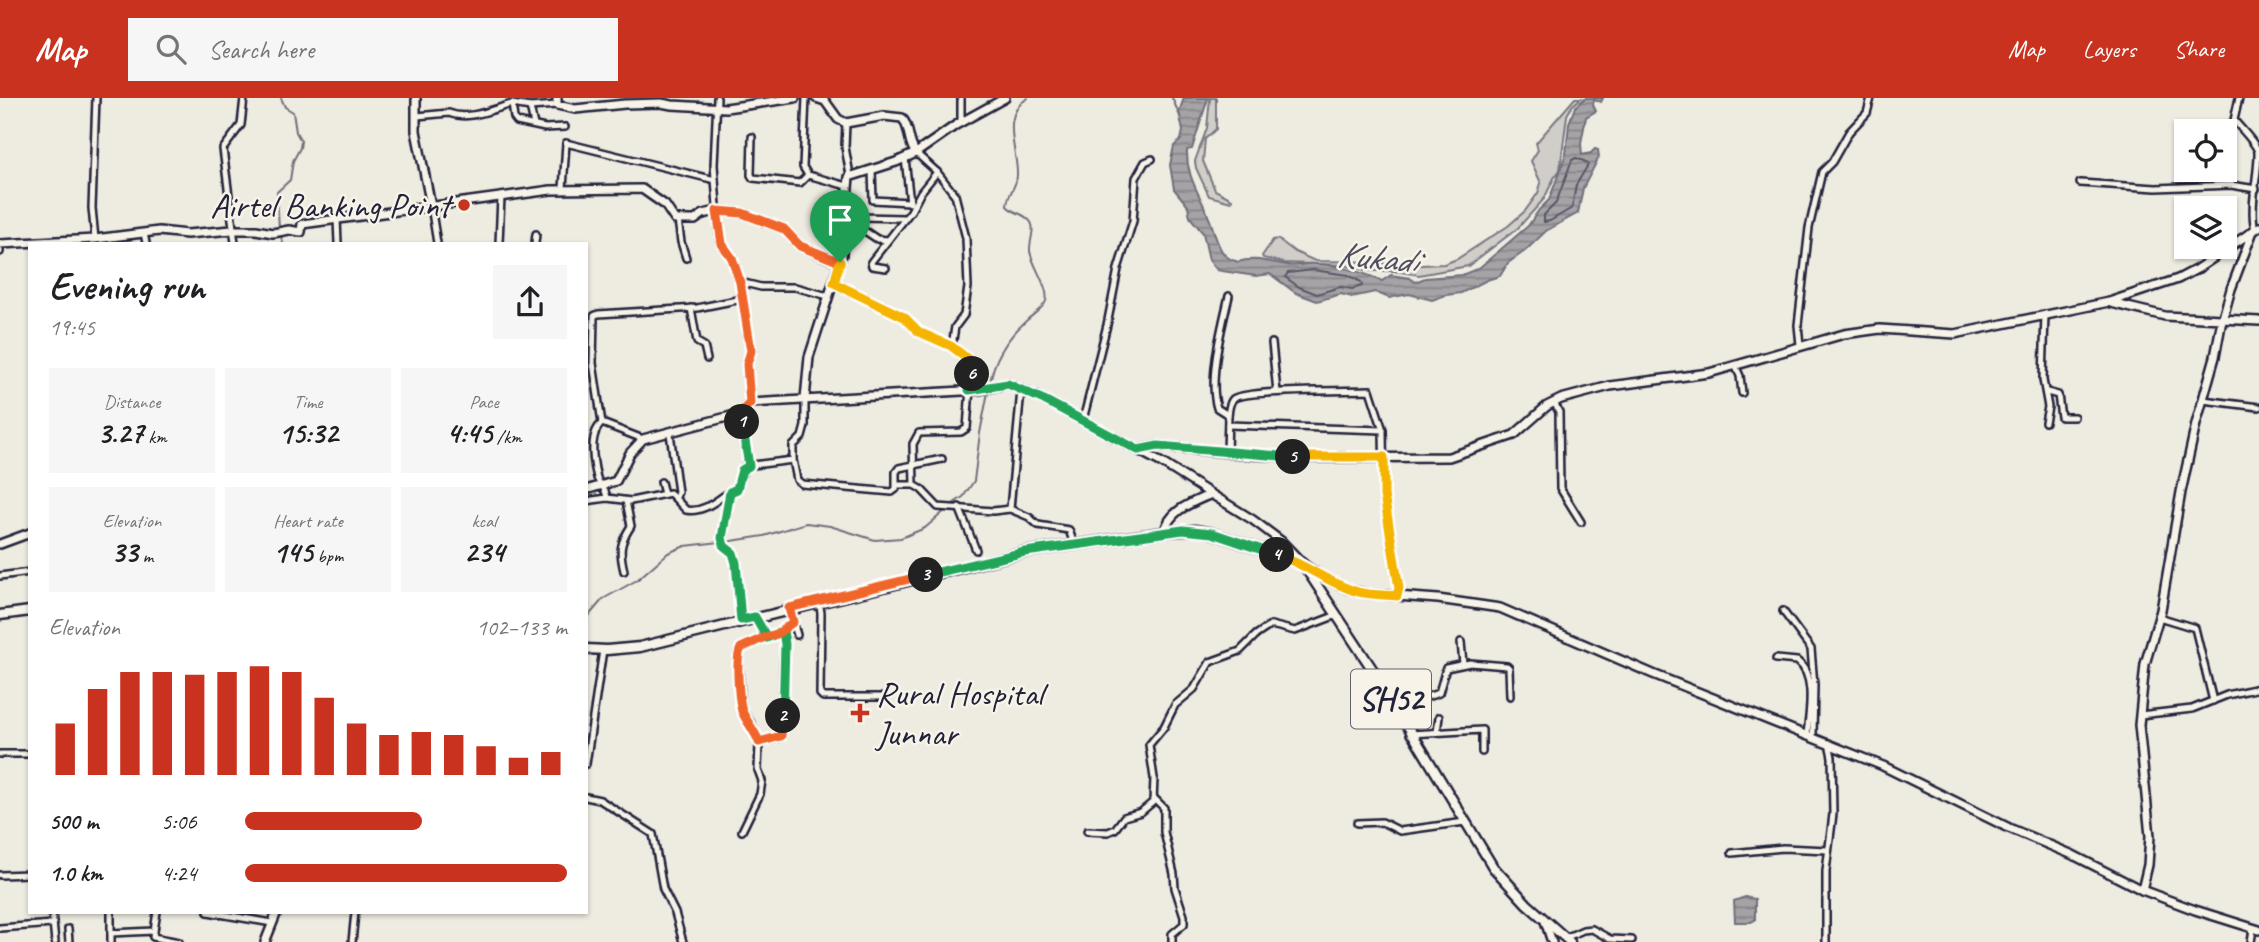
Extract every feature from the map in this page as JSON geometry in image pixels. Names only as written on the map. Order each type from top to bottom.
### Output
[{"type":"main road","points":[[588,649],[640,646],[1012,554],[1165,531],[1195,530],[1212,533],[1304,564]]},
{"type":"main road","name":"SH52","points":[[1304,564],[1493,867],[1545,921],[1568,940]]},
{"type":"main road","points":[[0,615],[28,611]]},
{"type":"street","points":[[95,239],[92,208],[96,98]]},
{"type":"street","points":[[234,242],[223,149],[241,125],[244,98]]},
{"type":"street","points":[[416,98],[416,131],[437,242]]},
{"type":"street","points":[[717,98],[717,211],[722,244],[732,258],[740,282],[751,351],[747,364],[750,403]]},
{"type":"street","points":[[417,116],[478,114],[512,104],[530,107],[557,101],[575,109],[625,101],[717,107],[793,98]]},
{"type":"street","points":[[806,98],[803,167],[808,175],[847,186]]},
{"type":"street","points":[[816,98],[825,101],[840,121],[846,123],[884,116],[902,118],[916,153],[937,172],[955,195],[964,228],[968,259],[964,314],[955,327],[951,346]]},
{"type":"street","points":[[961,98],[961,122]]},
{"type":"street","points":[[850,175],[872,170],[916,153],[961,122],[1005,98]]},
{"type":"street","points":[[1800,345],[1798,325],[1809,228],[1822,172],[1832,162],[1849,132],[1867,113],[1871,98]]},
{"type":"street","points":[[2142,890],[2148,865],[2150,836],[2140,715],[2145,664],[2159,617],[2181,492],[2216,356],[2222,320],[2231,289],[2256,229],[2253,221],[2259,166],[2257,150],[2234,120],[2239,98]]},
{"type":"street","points":[[512,104],[515,121],[545,128],[565,127]]},
{"type":"street","points":[[530,107],[534,125]]},
{"type":"street","points":[[846,123],[845,147],[850,175],[845,231],[840,262],[809,357],[805,426],[802,438],[793,446],[797,480],[802,484],[892,492],[897,489],[897,469],[942,459]]},
{"type":"street","points":[[752,137],[753,178],[792,184],[800,183],[808,175]]},
{"type":"street","points":[[563,189],[566,144],[715,180]]},
{"type":"street","points":[[905,158],[911,211]]},
{"type":"street","points":[[1083,420],[1118,269],[1133,221],[1136,178],[1145,162],[1152,159]]},
{"type":"street","points":[[872,170],[873,200],[910,202]]},
{"type":"street","points":[[886,268],[871,265],[937,172]]},
{"type":"street","points":[[2080,183],[2155,188],[2231,185],[2256,189]]},
{"type":"street","points":[[43,242],[172,231],[187,234],[232,230],[273,233],[289,230],[298,233],[301,232],[302,223],[563,189],[570,191],[604,188],[642,190],[665,205],[672,218],[678,220],[695,220],[703,214],[717,211],[742,213],[784,229],[800,246],[840,262]]},
{"type":"street","points":[[499,242],[501,197]]},
{"type":"street","points":[[845,211],[861,217],[904,218]]},
{"type":"street","points":[[337,219],[338,242]]},
{"type":"street","points":[[678,220],[686,258]]},
{"type":"street","points":[[1138,450],[1158,446],[1319,458],[1449,457],[1514,435],[1554,402],[1610,386],[1690,376],[1844,334],[1880,329],[1955,334],[2109,302],[2178,279],[2256,229]]},
{"type":"street","points":[[845,231],[865,231],[877,239],[888,240]]},
{"type":"street","points":[[144,233],[146,242]]},
{"type":"street","points":[[187,234],[188,242]]},
{"type":"street","points":[[535,242],[536,234]]},
{"type":"street","points":[[0,244],[28,243]]},
{"type":"street","points":[[740,282],[761,287],[795,287],[828,296]]},
{"type":"street","points":[[834,283],[904,317],[919,332],[951,346],[972,362],[967,428],[961,432],[919,433],[913,444],[914,485]]},
{"type":"street","points":[[1228,415],[1217,408],[1214,396],[1220,331],[1229,296]]},
{"type":"street","points":[[607,498],[597,477],[593,449],[594,435],[602,423],[589,321],[598,314],[691,308],[742,299]]},
{"type":"street","points":[[2109,302],[2165,316],[2259,321]]},
{"type":"street","points":[[691,308],[697,342],[704,346],[707,359]]},
{"type":"street","points":[[2045,314],[2043,380],[2048,407],[2045,422]]},
{"type":"street","points":[[1272,343],[1276,392]]},
{"type":"street","points":[[1735,365],[1740,376],[1742,393]]},
{"type":"street","points":[[602,423],[643,439],[740,413],[750,403],[969,390],[1008,384],[1083,420],[1211,494],[1253,520],[1322,577],[1358,592],[1500,608],[1727,704],[1829,743],[1917,782],[2009,828],[2073,855],[2142,890],[2256,929],[2251,942]]},
{"type":"street","points":[[1010,509],[1021,390]]},
{"type":"street","points":[[1227,453],[1228,415],[1231,403],[1238,397],[1276,392],[1370,390],[1383,430],[1384,495],[1399,588],[1397,596]]},
{"type":"street","points":[[588,391],[596,391]]},
{"type":"street","points":[[2047,392],[2057,395],[2061,417],[2074,417]]},
{"type":"street","points":[[2203,400],[2259,407]]},
{"type":"street","points":[[1554,402],[1559,412],[1560,488],[1581,522]]},
{"type":"street","points":[[740,413],[749,466]]},
{"type":"street","points":[[1228,425],[1383,430]]},
{"type":"street","points":[[670,433],[678,492],[676,497]]},
{"type":"street","points":[[588,489],[616,481],[630,453],[643,439]]},
{"type":"street","points":[[588,501],[607,498],[626,501],[673,494],[687,510],[697,511],[737,489],[742,470],[749,466],[793,460]]},
{"type":"street","points":[[661,482],[664,494]]},
{"type":"street","points":[[897,485],[914,485],[921,489],[934,505],[946,508],[993,511],[1010,509],[1029,517],[1038,525],[1069,530],[1074,544]]},
{"type":"street","points":[[730,492],[722,541],[733,553],[736,563],[741,620]]},
{"type":"street","points":[[1165,531],[1166,524],[1178,511],[1211,494]]},
{"type":"street","points":[[624,571],[621,547],[625,533],[631,526],[626,501]]},
{"type":"street","points":[[959,507],[976,550]]},
{"type":"street","points":[[0,544],[28,534]]},
{"type":"street","points":[[0,576],[28,572]]},
{"type":"street","points":[[819,601],[820,694],[833,698],[884,697]]},
{"type":"street","points":[[789,608],[797,635]]},
{"type":"street","points":[[1783,611],[1811,649],[1814,685],[1810,736]]},
{"type":"street","points":[[1087,831],[1108,832],[1115,829],[1124,817],[1147,809],[1154,799],[1149,746],[1164,727],[1175,705],[1194,689],[1210,662],[1240,651],[1271,625],[1295,631],[1337,615]]},
{"type":"street","points":[[755,617],[765,637]]},
{"type":"street","points":[[2159,617],[2195,628],[2213,701]]},
{"type":"street","points":[[742,831],[762,788],[757,763],[759,742],[751,723],[742,711],[738,653],[741,648],[783,631],[793,622]]},
{"type":"street","points":[[759,742],[779,738],[782,733],[785,644],[783,631]]},
{"type":"street","points":[[1461,642],[1463,664]]},
{"type":"street","points":[[588,751],[603,650]]},
{"type":"street","points":[[1776,659],[1797,661],[1806,672],[1810,736]]},
{"type":"street","points":[[1395,708],[1439,694],[1446,668],[1463,664],[1486,663],[1510,668],[1510,696]]},
{"type":"street","points":[[2140,715],[2174,712],[2240,691],[2259,688]]},
{"type":"street","points":[[1437,732],[1439,717]]},
{"type":"street","points":[[1410,734],[1482,730],[1482,752]]},
{"type":"street","points":[[1826,942],[1828,850],[1833,814],[1832,757],[1829,743]]},
{"type":"street","points":[[0,754],[28,754]]},
{"type":"street","points":[[588,797],[600,800],[653,834],[663,889],[675,912],[683,942]]},
{"type":"street","points":[[1154,799],[1164,808],[1164,832],[1175,888],[1184,916],[1184,923],[1172,934],[1172,942]]},
{"type":"street","points":[[1357,823],[1382,821],[1400,831],[1465,822]]},
{"type":"street","points":[[1732,853],[1783,848],[1828,850]]},
{"type":"street","points":[[0,875],[28,874]]},
{"type":"street","points":[[52,914],[55,942]]},
{"type":"street","points":[[111,914],[111,942]]},
{"type":"street","points":[[153,937],[157,914]]},
{"type":"street","points":[[220,914],[272,923]]},
{"type":"street","points":[[265,942],[276,914]]},
{"type":"street","points":[[352,942],[355,914]]},
{"type":"street","points":[[1545,921],[1552,942]]},
{"type":"street","points":[[0,928],[53,924]]},
{"type":"street","points":[[68,929],[69,942]]},
{"type":"street","points":[[1568,940],[1587,929],[1595,930],[1610,939],[1632,940]]},
{"type":"street","points":[[111,933],[179,942]]},
{"type":"shaded area","points":[[1210,98],[1216,98],[1216,129],[1205,139],[1203,161],[1215,190],[1232,199],[1231,202],[1209,196],[1196,168],[1195,161],[1207,128]]},
{"type":"shaded area","points":[[1575,98],[1581,98],[1567,115],[1560,170],[1544,199],[1518,228],[1468,266],[1419,275],[1370,271],[1343,265],[1284,263],[1263,258],[1273,240],[1278,239],[1295,252],[1315,261],[1380,262],[1398,266],[1444,264],[1457,259],[1508,226],[1525,211],[1538,193],[1541,183],[1531,161],[1538,150],[1536,143]]},
{"type":"water","points":[[1184,98],[1208,98],[1192,149],[1187,150],[1187,160],[1194,185],[1219,246],[1227,257],[1238,262],[1256,260],[1290,265],[1331,265],[1382,281],[1391,275],[1410,278],[1415,282],[1425,278],[1462,275],[1479,268],[1528,226],[1549,200],[1566,154],[1569,123],[1575,107],[1585,98],[1603,98],[1601,102],[1594,100],[1596,111],[1586,117],[1581,143],[1582,155],[1595,149],[1598,150],[1599,157],[1583,188],[1578,213],[1546,231],[1508,263],[1500,276],[1461,293],[1432,300],[1409,294],[1389,298],[1375,292],[1352,297],[1341,294],[1317,301],[1296,293],[1270,274],[1256,276],[1217,270],[1209,260],[1203,233],[1190,217],[1188,206],[1174,189],[1170,165],[1174,146],[1181,140],[1183,131],[1179,112]]},
{"type":"water","points":[[1745,897],[1755,899],[1755,920],[1735,922],[1734,901]]},
{"type":"waterway","points":[[279,229],[277,192],[290,180],[293,161],[301,141],[296,132],[293,112],[285,107],[281,98]]},
{"type":"waterway","points":[[990,383],[998,357],[1008,341],[1043,306],[1047,296],[1030,251],[1033,230],[1031,223],[1007,206],[1017,175],[1012,123],[1019,105],[1028,98]]},
{"type":"waterway","points":[[1172,98],[1180,116]]},
{"type":"waterway","points":[[280,234],[283,242]]},
{"type":"waterway","points":[[951,505],[963,497],[974,481],[988,392]]},
{"type":"waterway","points":[[725,542],[764,536],[806,523],[830,526],[875,540],[901,538],[925,528],[947,509]]},
{"type":"waterway","points":[[588,617],[603,599],[637,580],[668,553],[685,546],[720,542]]},
{"type":"place","name":"Airtel Banking Point","points":[[464,205]]},
{"type":"place","name":"Rural Hospital Junnar","points":[[860,713]]},
{"type":"route","points":[[840,262],[800,246],[784,229],[749,218],[742,213],[717,211],[722,244],[732,258],[740,282],[751,351],[747,364],[750,403],[740,413],[749,466],[742,470],[737,489],[730,492],[722,538],[724,546],[733,553],[736,563],[741,620],[755,617],[767,638],[777,634],[783,631],[785,644],[782,733],[779,738],[759,742],[751,723],[742,711],[738,662],[741,648],[765,637],[767,638],[785,630],[793,622],[789,608],[963,566],[1074,544],[1165,531],[1195,530],[1212,533],[1304,564],[1322,577],[1348,589],[1397,596],[1399,588],[1384,495],[1384,457],[1252,455],[1158,446],[1138,450],[1008,384],[969,390],[972,362],[951,346],[919,332],[904,317],[834,283],[840,262]]},
{"type":"water label","name":"Kukadi","points":[[1377,257]]}]
